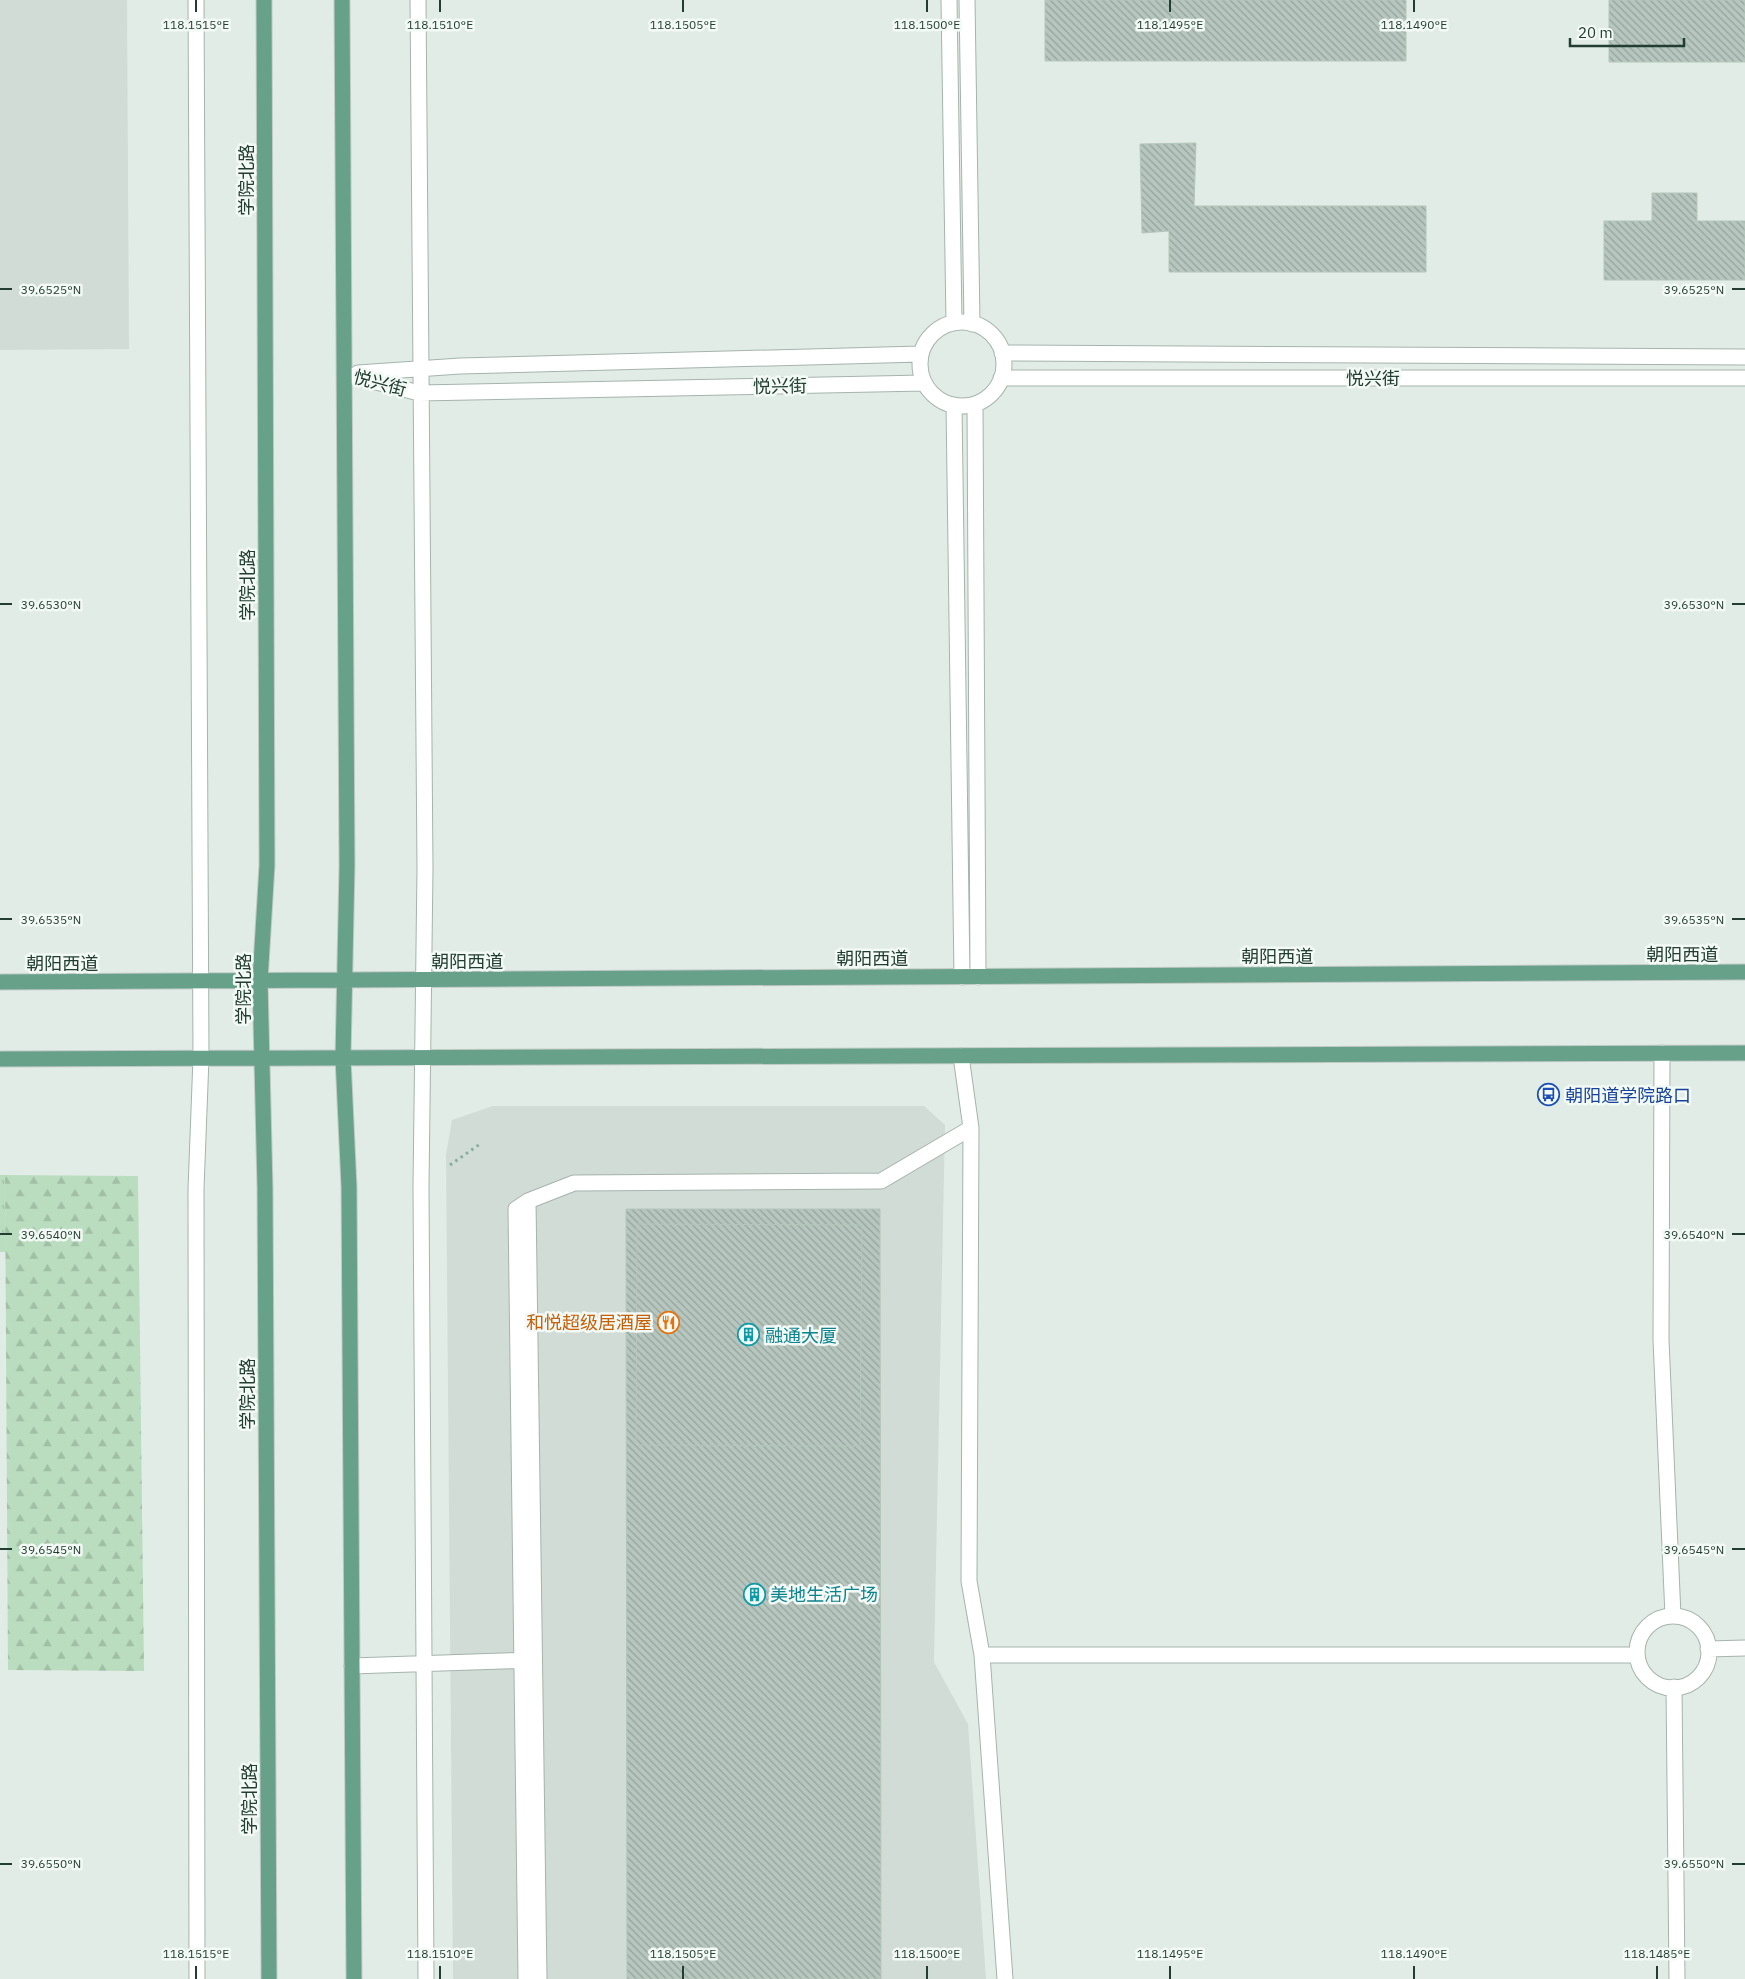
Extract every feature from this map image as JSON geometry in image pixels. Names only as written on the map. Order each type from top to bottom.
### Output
[{"type":"main road","name":"学院北路","points":[[264,0],[267,865],[260,981],[269,1979]]},
{"type":"main road","points":[[342,0],[345,374],[346,980],[344,1058],[349,1187],[354,1979]]},
{"type":"main road","name":"朝阳西道","points":[[0,982],[1745,972]]},
{"type":"main road","points":[[0,1060],[1745,1053]]},
{"type":"street","points":[[196,0],[201,1058],[196,1189],[197,1979]]},
{"type":"street","points":[[418,0],[419,393],[425,848],[421,1186],[426,1979]]},
{"type":"street","points":[[949,0],[954,323]]},
{"type":"street","points":[[967,0],[972,324]]},
{"type":"street","points":[[954,323],[972,324],[982,328],[991,335],[1002,353],[1004,366],[1001,378],[996,390],[974,404],[954,405],[941,401],[924,383],[921,374],[921,354],[926,343],[943,327],[954,323]]},
{"type":"street","name":"悦兴街","points":[[1002,353],[1745,357]]},
{"type":"street","name":"悦兴街","points":[[345,374],[460,366],[921,354]]},
{"type":"street","name":"悦兴街","points":[[345,374],[419,393],[924,383]]},
{"type":"street","name":"悦兴街","points":[[1001,378],[1745,378]]},
{"type":"street","points":[[974,404],[978,977]]},
{"type":"street","points":[[954,405],[962,977]]},
{"type":"street","points":[[1662,1054],[1661,1340],[1673,1616]]},
{"type":"street","points":[[961,1056],[971,1128],[969,1581],[982,1655],[1005,1979]]},
{"type":"street","points":[[526,1979],[528,1202],[574,1183],[881,1181],[971,1128]]},
{"type":"street","points":[[1673,1616],[1693,1622],[1701,1629],[1708,1649],[1705,1665],[1696,1680],[1674,1687],[1653,1682],[1640,1665],[1637,1655],[1638,1643],[1647,1628],[1661,1618],[1673,1616]]},
{"type":"street","points":[[1708,1649],[1745,1648]]},
{"type":"street","points":[[982,1655],[1637,1655]]},
{"type":"street","points":[[352,1666],[527,1660]]},
{"type":"street","points":[[527,1660],[539,1979]]},
{"type":"street","points":[[1674,1687],[1677,1979]]},
{"type":"shaded area","points":[[0,0],[127,0],[129,349],[0,350]]},
{"type":"shaded area","points":[[493,1106],[924,1106],[945,1125],[934,1662],[968,1724],[986,1979],[453,1979],[446,1155],[452,1120]]},
{"type":"green space","points":[[0,1175],[5,1175],[6,1252],[0,1252]]},
{"type":"green space","points":[[5,1175],[138,1176],[144,1671],[8,1670]]},
{"type":"building","points":[[1045,0],[1406,0],[1406,61],[1045,61]]},
{"type":"building","points":[[1609,0],[1745,0],[1745,62],[1609,62]]},
{"type":"building","points":[[1196,143],[1194,206],[1426,206],[1426,272],[1169,272],[1169,231],[1142,233],[1140,144]]},
{"type":"building","points":[[1652,193],[1697,193],[1697,221],[1745,221],[1745,280],[1604,280],[1604,221],[1652,221]]},
{"type":"building","name":"美地生活广场","points":[[626,1209],[880,1209],[881,1979],[627,1979]]},
{"type":"building","name":"融通大厦","points":[[637,1224],[862,1225],[860,1446],[636,1445]]},
{"type":"place","name":"朝阳道学院路口","points":[[1549,1095]]},
{"type":"place","name":"和悦超级居酒屋","points":[[668,1322]]},
{"type":"place","name":"融通大厦","points":[[749,1335]]},
{"type":"place","name":"美地生活广场","points":[[754,1594]]}]
